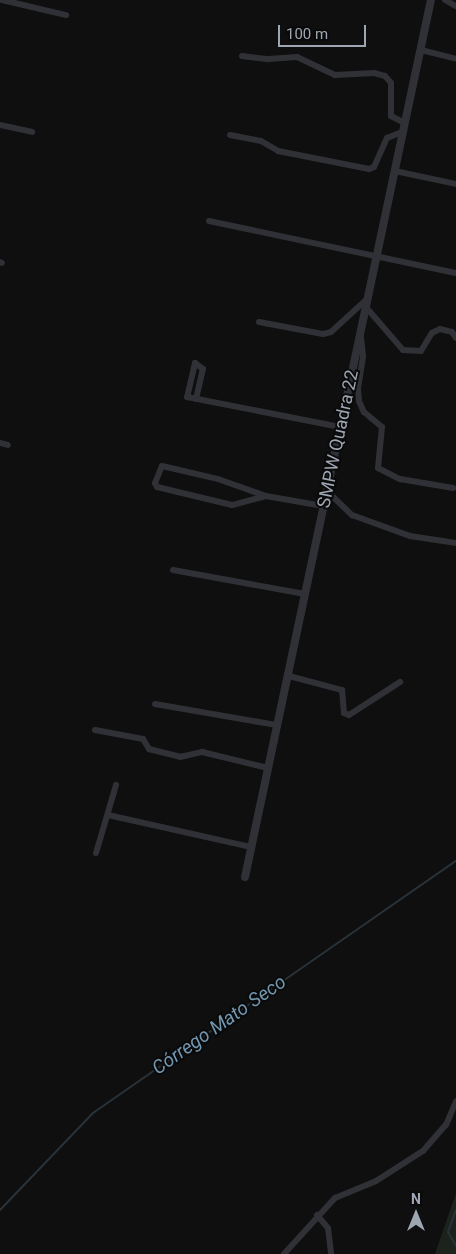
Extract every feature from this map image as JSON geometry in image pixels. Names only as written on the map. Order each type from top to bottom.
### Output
[{"type":"street","points":[[2,0],[66,15]]},
{"type":"street","name":"SMPW Quadra 22","points":[[245,877],[431,0]]},
{"type":"street","points":[[445,0],[456,6]]},
{"type":"street","points":[[421,50],[456,59]]},
{"type":"street","points":[[230,135],[261,141],[278,151],[369,169],[374,167],[387,138],[404,127],[392,116],[391,84],[385,76],[374,73],[334,75],[296,57],[268,59],[242,56]]},
{"type":"street","points":[[0,125],[32,132]]},
{"type":"street","points":[[395,171],[456,184]]},
{"type":"street","points":[[209,220],[377,258],[456,273]]},
{"type":"street","points":[[259,322],[323,334],[331,332],[366,302],[403,350],[421,351],[432,333],[440,329],[452,332],[456,338]]},
{"type":"street","points":[[361,336],[364,357],[358,395],[364,412],[382,427],[378,468],[400,479],[453,488]]},
{"type":"street","points":[[196,399],[203,369],[195,363],[187,388],[188,397],[196,399],[340,427]]},
{"type":"street","points":[[187,388],[198,390]]},
{"type":"street","points":[[0,444],[8,445]]},
{"type":"street","points":[[266,496],[232,505],[157,487],[155,483],[162,466],[218,479],[266,496],[323,506]]},
{"type":"street","points":[[327,491],[352,515],[410,536],[456,542]]},
{"type":"street","points":[[173,570],[305,594]]},
{"type":"street","points":[[289,676],[342,690],[344,713],[349,714],[400,682]]},
{"type":"street","points":[[155,704],[277,725]]},
{"type":"street","points":[[95,730],[143,740],[149,749],[180,757],[202,752],[268,768]]},
{"type":"street","points":[[96,853],[116,785]]},
{"type":"street","points":[[108,816],[251,847]]},
{"type":"street","points":[[284,1254],[317,1215],[335,1198],[376,1181],[423,1151],[446,1125],[456,1101]]},
{"type":"street","points":[[317,1215],[328,1228],[331,1254]]},
{"type":"shaded area","points":[[456,1193],[456,1254],[435,1254]]},
{"type":"waterway","name":"Córrego Mato Seco","points":[[0,1210],[93,1113],[456,861]]},
{"type":"waterway","points":[[456,1210],[448,1232],[456,1246]]}]
